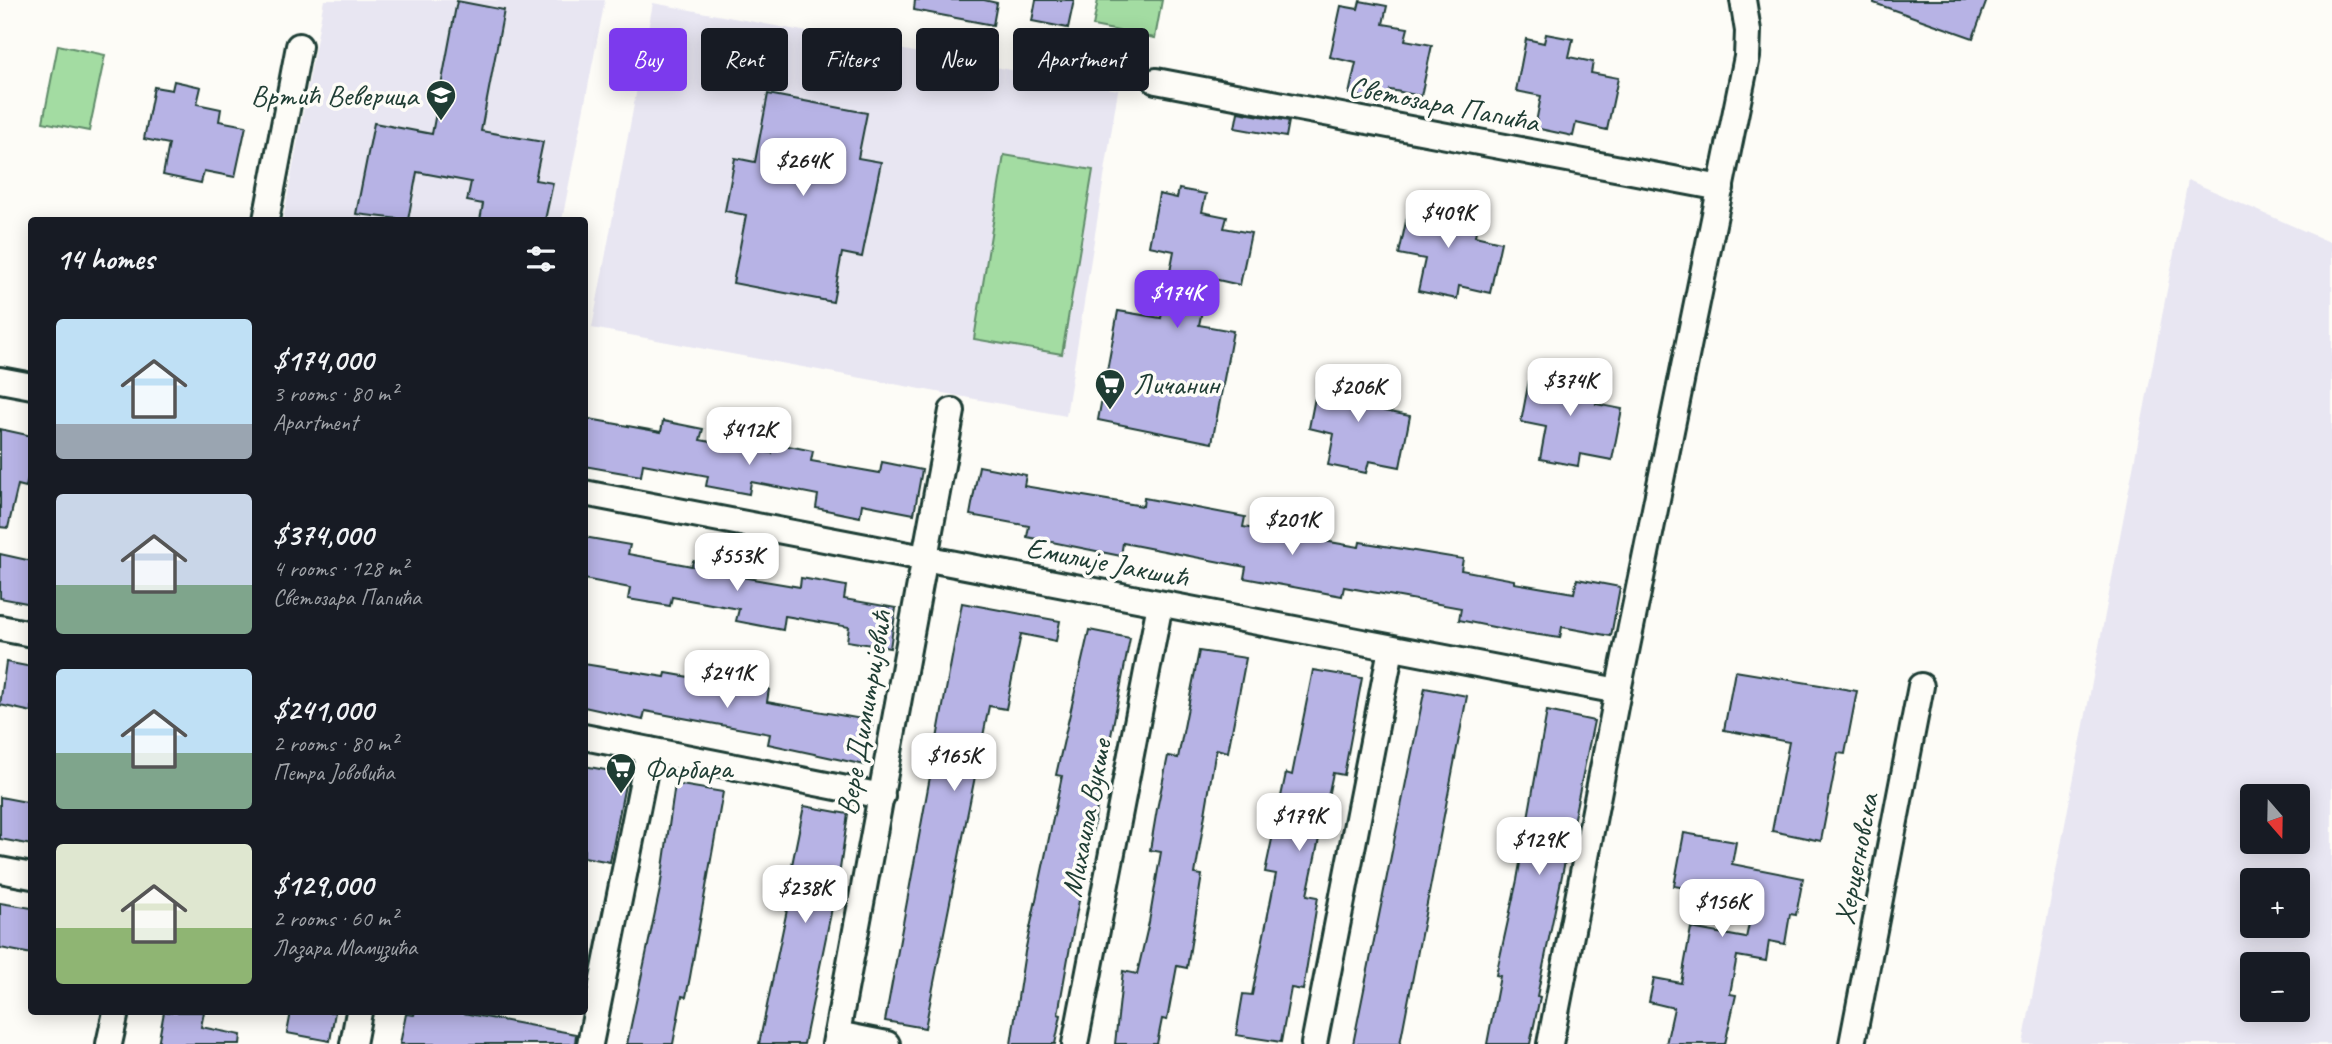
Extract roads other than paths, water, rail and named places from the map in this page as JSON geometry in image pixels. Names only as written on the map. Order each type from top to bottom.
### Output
[{"type":"street","points":[[1550,1044],[1618,691],[1747,57],[1743,0]]},
{"type":"street","points":[[267,217],[299,46]]},
{"type":"street","name":"Светозара Папића","points":[[1156,81],[1721,188]]},
{"type":"street","points":[[0,380],[28,385]]},
{"type":"street","name":"Вере Димитријевић","points":[[836,1039],[953,411]]},
{"type":"street","name":"Емилије Јакшић","points":[[588,493],[1618,691]]},
{"type":"street","name":"Михаила Вукше","points":[[1075,1044],[1160,604]]},
{"type":"street","points":[[0,628],[28,633]]},
{"type":"street","points":[[1314,1044],[1391,649]]},
{"type":"street","name":"Херцегновска","points":[[1853,1044],[1921,687]]},
{"type":"street","points":[[588,738],[882,796]]},
{"type":"street","points":[[590,1044],[649,750]]},
{"type":"street","points":[[0,870],[28,875]]},
{"type":"street","points":[[109,1044],[115,1015]]},
{"type":"street","points":[[353,1044],[358,1015]]},
{"type":"street","points":[[836,1039],[887,1044]]},
{"type":"place","name":"Вртић Веверица","points":[[441,122]]},
{"type":"place","name":"Личанин","points":[[1110,411]]},
{"type":"place","name":"Фарбара","points":[[621,795]]}]
